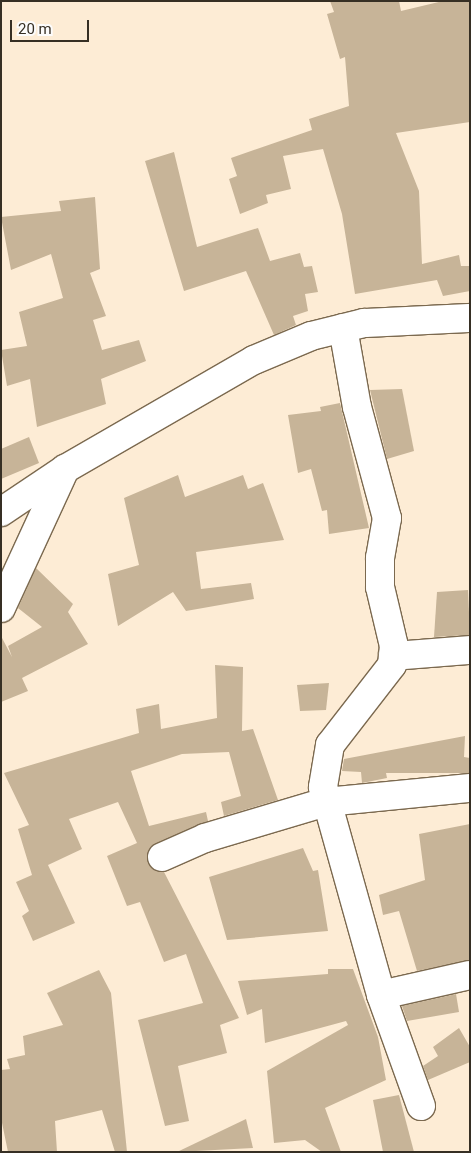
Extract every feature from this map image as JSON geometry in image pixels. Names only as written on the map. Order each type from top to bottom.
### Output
[{"type":"street","points":[[1,512],[65,469],[254,360],[343,328],[470,318]]},
{"type":"street","points":[[343,328],[356,407],[387,518],[380,558],[380,586],[395,633],[392,665],[330,745],[324,787],[326,802],[381,995],[421,1106]]},
{"type":"street","points":[[1,608],[65,469]]},
{"type":"street","points":[[393,656],[470,650]]},
{"type":"street","points":[[162,857],[238,827],[326,802],[470,788]]},
{"type":"street","points":[[381,995],[470,975]]},
{"type":"building","points":[[330,1],[399,1],[401,11],[443,1],[470,1],[470,122],[396,133],[419,191],[422,264],[459,255],[461,266],[470,266],[470,291],[443,296],[437,280],[355,294],[342,214],[323,149],[283,156],[291,189],[266,195],[268,203],[240,214],[229,179],[237,176],[231,158],[312,130],[309,119],[349,106],[345,57],[340,59],[327,14],[334,12]]},
{"type":"building","points":[[174,152],[197,247],[258,228],[270,261],[300,253],[304,267],[312,266],[318,292],[305,294],[308,311],[293,316],[296,325],[274,335],[246,271],[184,291],[145,161]]},
{"type":"building","points":[[95,197],[100,269],[90,273],[106,316],[93,320],[102,350],[139,340],[146,361],[101,379],[106,404],[37,427],[30,379],[7,386],[1,350],[27,346],[19,312],[63,298],[51,254],[11,270],[1,217],[61,211],[59,201]]},
{"type":"building","points":[[402,389],[414,451],[387,459],[370,390]]},
{"type":"building","points":[[340,403],[369,528],[329,534],[327,510],[322,511],[311,469],[298,473],[288,415],[321,411],[320,407]]},
{"type":"building","points":[[29,437],[39,463],[1,479],[1,449]]},
{"type":"building","points":[[178,475],[185,497],[243,475],[248,489],[263,483],[284,540],[196,552],[201,589],[251,583],[254,599],[186,611],[173,592],[118,626],[108,574],[139,565],[124,498]]},
{"type":"building","points":[[36,568],[73,604],[68,612],[88,644],[22,678],[28,691],[1,702],[1,636],[12,657],[8,646],[42,627],[18,608]]},
{"type":"building","points":[[468,590],[470,635],[434,637],[437,592]]},
{"type":"building","points":[[215,665],[243,667],[242,731],[253,729],[278,800],[224,816],[221,802],[241,796],[229,752],[182,754],[131,771],[149,826],[206,812],[208,821],[150,847],[148,863],[164,872],[239,1018],[220,1025],[227,1053],[178,1066],[189,1121],[165,1126],[138,1020],[203,1003],[186,954],[164,962],[140,902],[127,906],[107,856],[137,843],[118,802],[69,819],[82,849],[48,865],[75,923],[33,941],[22,916],[29,911],[16,882],[32,875],[18,829],[29,825],[4,773],[139,733],[136,709],[159,704],[161,729],[217,718]]},
{"type":"building","points":[[329,683],[326,710],[300,711],[297,685]]},
{"type":"building","points":[[465,736],[464,757],[470,758],[470,773],[386,773],[387,778],[362,783],[361,772],[342,771],[344,759]]},
{"type":"building","points":[[470,824],[470,960],[417,971],[399,911],[383,915],[379,895],[425,880],[419,834]]},
{"type":"building","points":[[303,848],[313,871],[318,870],[328,931],[227,940],[209,877]]},
{"type":"building","points":[[328,969],[353,969],[378,1037],[386,1080],[325,1108],[341,1152],[322,1152],[305,1140],[274,1143],[267,1071],[348,1025],[346,1021],[265,1043],[262,1009],[247,1015],[238,981],[328,974]]},
{"type":"building","points":[[99,970],[111,993],[127,1152],[115,1152],[102,1110],[55,1121],[57,1152],[8,1152],[1,1118],[1,1070],[10,1069],[7,1059],[25,1055],[23,1036],[63,1025],[47,993]]},
{"type":"building","points":[[456,994],[459,1012],[407,1021],[402,1006]]},
{"type":"building","points":[[459,1028],[470,1047],[470,1062],[428,1080],[423,1066],[438,1056],[433,1047]]},
{"type":"building","points":[[399,1095],[414,1152],[383,1152],[373,1100]]},
{"type":"building","points":[[246,1119],[253,1148],[177,1152]]}]
